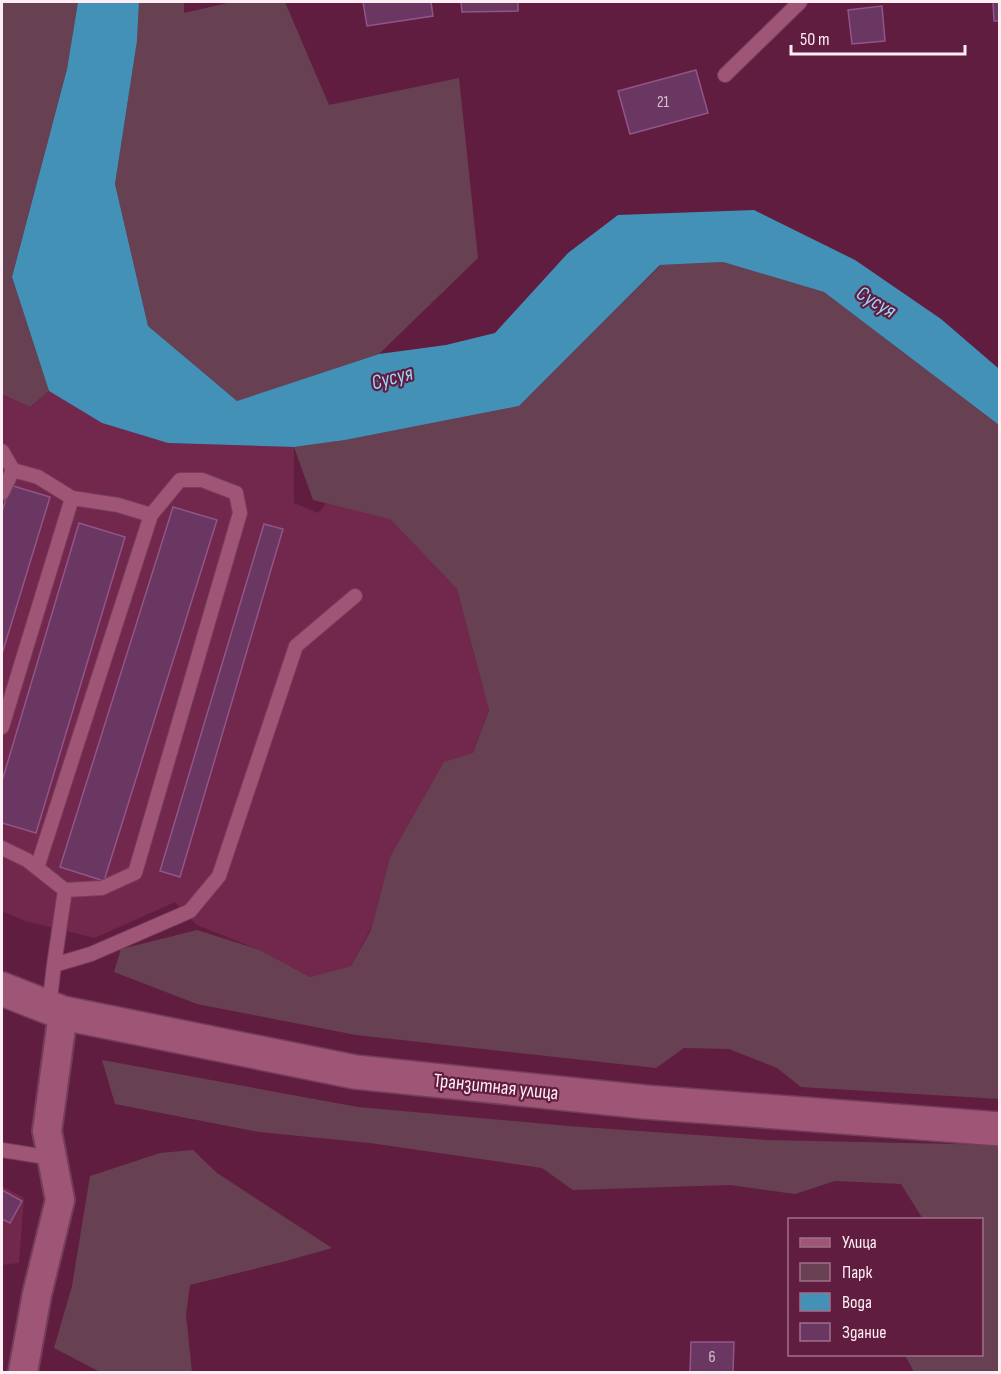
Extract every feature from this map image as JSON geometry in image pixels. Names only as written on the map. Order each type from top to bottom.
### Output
[{"type":"main road","name":"Транзитная улица","points":[[2,989],[56,1010],[355,1072],[645,1102],[999,1129]]},
{"type":"street","points":[[23,1372],[37,1294],[60,1200],[47,1131],[56,1010]]},
{"type":"lane","points":[[725,75],[801,2]]},
{"type":"lane","points":[[2,451],[14,470],[38,477],[72,498],[118,505],[151,515]]},
{"type":"lane","points":[[2,493],[14,470]]},
{"type":"lane","points":[[2,848],[27,860],[37,868],[66,890],[102,888],[135,873],[240,513],[236,494],[202,480],[180,480],[151,515],[37,868]]},
{"type":"lane","points":[[2,728],[72,498]]},
{"type":"lane","points":[[54,965],[91,954],[190,911],[219,876],[296,646],[355,596]]},
{"type":"lane","points":[[56,1010],[54,965],[66,890]]},
{"type":"lane","points":[[2,1150],[52,1158]]},
{"type":"shaded area","points":[[49,391],[102,423],[168,443],[294,447],[294,503],[318,513],[333,495],[390,519],[457,589],[489,709],[473,753],[390,857],[372,926],[351,966],[310,977],[260,950],[197,925],[175,902],[95,938],[25,921],[2,911],[2,394],[30,407]]},
{"type":"shaded area","points":[[2,1186],[24,1198],[19,1263],[2,1265]]},
{"type":"green space","points":[[2,2],[78,2],[67,69],[12,277],[49,391],[30,407],[2,394]]},
{"type":"green space","points":[[139,2],[184,2],[184,13],[232,2],[285,2],[329,105],[459,78],[478,258],[379,354],[237,401],[148,326],[115,184],[137,41]]},
{"type":"green space","points":[[723,262],[824,292],[999,425],[999,1099],[801,1087],[777,1068],[729,1049],[684,1048],[656,1068],[356,1035],[197,1004],[114,972],[121,949],[197,930],[260,950],[310,977],[351,966],[371,930],[390,857],[444,762],[473,753],[489,710],[457,589],[390,519],[313,500],[294,447],[345,440],[519,406],[661,265]]},
{"type":"green space","points":[[102,1060],[358,1107],[568,1126],[767,1140],[999,1145],[999,1372],[914,1372],[906,1356],[983,1356],[983,1218],[922,1218],[901,1184],[835,1181],[795,1194],[730,1185],[573,1190],[542,1168],[370,1143],[259,1132],[115,1104]]},
{"type":"green space","points":[[193,1150],[217,1173],[332,1248],[190,1285],[186,1315],[192,1372],[100,1372],[54,1348],[72,1286],[90,1176],[160,1153]]},
{"type":"water","name":"Сусуя","points":[[78,2],[139,2],[137,41],[115,184],[148,326],[237,401],[379,354],[446,345],[495,333],[568,253],[618,215],[754,210],[855,260],[941,319],[1000,369],[999,425],[824,292],[723,262],[660,265],[519,406],[345,440],[294,447],[168,443],[102,423],[49,391],[12,277],[67,69]]},
{"type":"building","points":[[363,2],[431,2],[433,16],[367,26]]},
{"type":"building","points":[[461,2],[518,2],[518,11],[462,12]]},
{"type":"building","points":[[993,2],[1000,2],[1000,21],[994,21]]},
{"type":"building","points":[[882,6],[885,41],[852,44],[848,10]]},
{"type":"building","points":[[696,70],[708,113],[630,134],[618,91]]},
{"type":"building","points":[[10,485],[50,497],[2,654],[2,512]]},
{"type":"building","points":[[173,507],[217,520],[104,881],[60,867]]},
{"type":"building","points":[[79,523],[125,537],[36,833],[2,823],[2,781]]},
{"type":"building","points":[[264,524],[283,529],[180,877],[160,871]]},
{"type":"building","points":[[2,1190],[22,1201],[10,1223],[2,1219]]},
{"type":"building","points":[[691,1342],[734,1342],[733,1372],[690,1372]]}]
